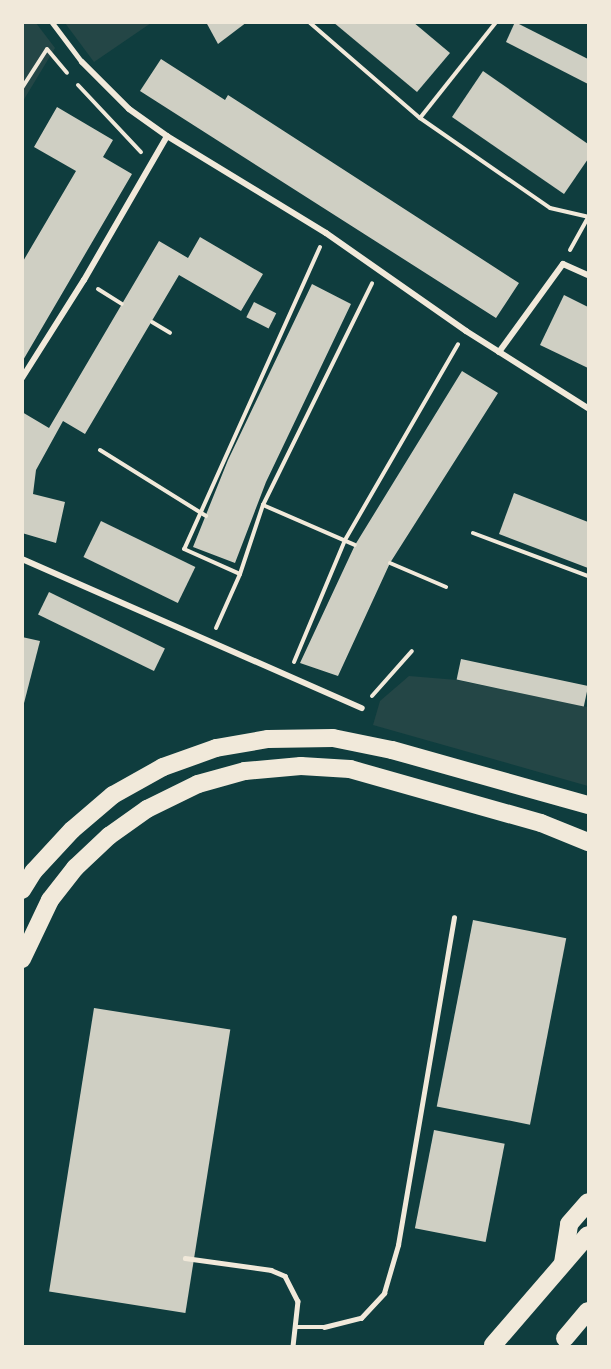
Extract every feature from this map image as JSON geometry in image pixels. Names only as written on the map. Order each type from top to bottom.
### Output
[{"type":"highway","points":[[22,890],[34,871],[72,830],[113,795],[164,767],[216,748],[268,739],[333,738],[392,750],[588,805]]},
{"type":"highway","points":[[22,959],[50,900],[109,836],[147,809],[198,784],[245,771],[301,766],[350,769],[541,823],[588,842]]},
{"type":"highway","points":[[563,1263],[569,1224],[588,1202]]},
{"type":"highway","points":[[493,1345],[588,1235]]},
{"type":"highway","points":[[565,1338],[588,1311]]},
{"type":"street","points":[[82,62],[129,109],[167,136],[326,233],[466,331],[588,408]]},
{"type":"street","points":[[22,378],[84,280],[167,136]]},
{"type":"street","points":[[499,352],[562,264],[588,275]]},
{"type":"street","points":[[22,559],[362,708]]},
{"type":"lane","points":[[52,22],[82,62]]},
{"type":"lane","points":[[296,1327],[324,1327],[361,1318],[384,1293],[398,1245],[454,918]]},
{"type":"lane","points":[[185,1258],[271,1270],[285,1276],[298,1302],[293,1347]]},
{"type":"path","points":[[309,22],[420,118],[550,208],[588,216],[562,264]]},
{"type":"path","points":[[420,118],[496,22]]},
{"type":"path","points":[[22,88],[46,49],[152,162]]},
{"type":"path","points":[[240,574],[184,549],[326,233]]},
{"type":"path","points":[[210,642],[240,574],[263,505],[379,269]]},
{"type":"path","points":[[84,280],[122,304]]},
{"type":"path","points":[[152,322],[170,333]]},
{"type":"path","points":[[287,676],[345,540],[466,331]]},
{"type":"path","points":[[100,450],[206,516]]},
{"type":"path","points":[[263,505],[355,545]]},
{"type":"path","points":[[473,532],[588,576]]},
{"type":"path","points":[[390,563],[446,587]]},
{"type":"path","points":[[362,708],[412,651]]},
{"type":"shaded area","points":[[23,23],[36,23],[55,48],[23,101]]},
{"type":"shaded area","points":[[65,23],[151,23],[94,62]]},
{"type":"shaded area","points":[[409,676],[457,680],[588,707],[588,786],[373,725],[380,701]]},
{"type":"building","points":[[206,22],[247,22],[218,44]]},
{"type":"building","points":[[333,22],[413,22],[450,53],[417,92]]},
{"type":"building","points":[[515,22],[588,59],[588,84],[506,42]]},
{"type":"building","points":[[161,59],[225,100],[228,95],[519,283],[496,318],[140,91]]},
{"type":"building","points":[[483,71],[588,144],[588,159],[564,194],[452,117]]},
{"type":"building","points":[[57,107],[113,140],[103,157],[132,174],[22,362],[22,263],[76,171],[34,147]]},
{"type":"building","points":[[200,237],[263,274],[241,311],[179,275],[85,434],[63,421],[36,470],[33,494],[65,502],[56,543],[22,533],[22,412],[49,428],[159,241],[188,258]]},
{"type":"building","points":[[312,284],[351,304],[266,482],[235,563],[193,547],[228,460]]},
{"type":"building","points":[[564,295],[588,307],[588,368],[540,345]]},
{"type":"building","points":[[254,302],[276,313],[269,328],[246,317]]},
{"type":"building","points":[[462,371],[498,393],[390,563],[338,676],[300,663],[355,545]]},
{"type":"building","points":[[514,493],[588,522],[588,568],[499,534]]},
{"type":"building","points":[[101,521],[195,567],[178,603],[83,557]]},
{"type":"building","points":[[49,592],[165,649],[154,671],[38,614]]},
{"type":"building","points":[[22,637],[40,641],[23,707],[22,707]]},
{"type":"building","points":[[461,659],[588,686],[584,707],[457,680]]},
{"type":"building","points":[[473,920],[566,938],[530,1125],[437,1107]]},
{"type":"building","points":[[94,1008],[230,1030],[185,1313],[49,1291]]},
{"type":"building","points":[[434,1130],[505,1144],[486,1242],[415,1228]]}]
